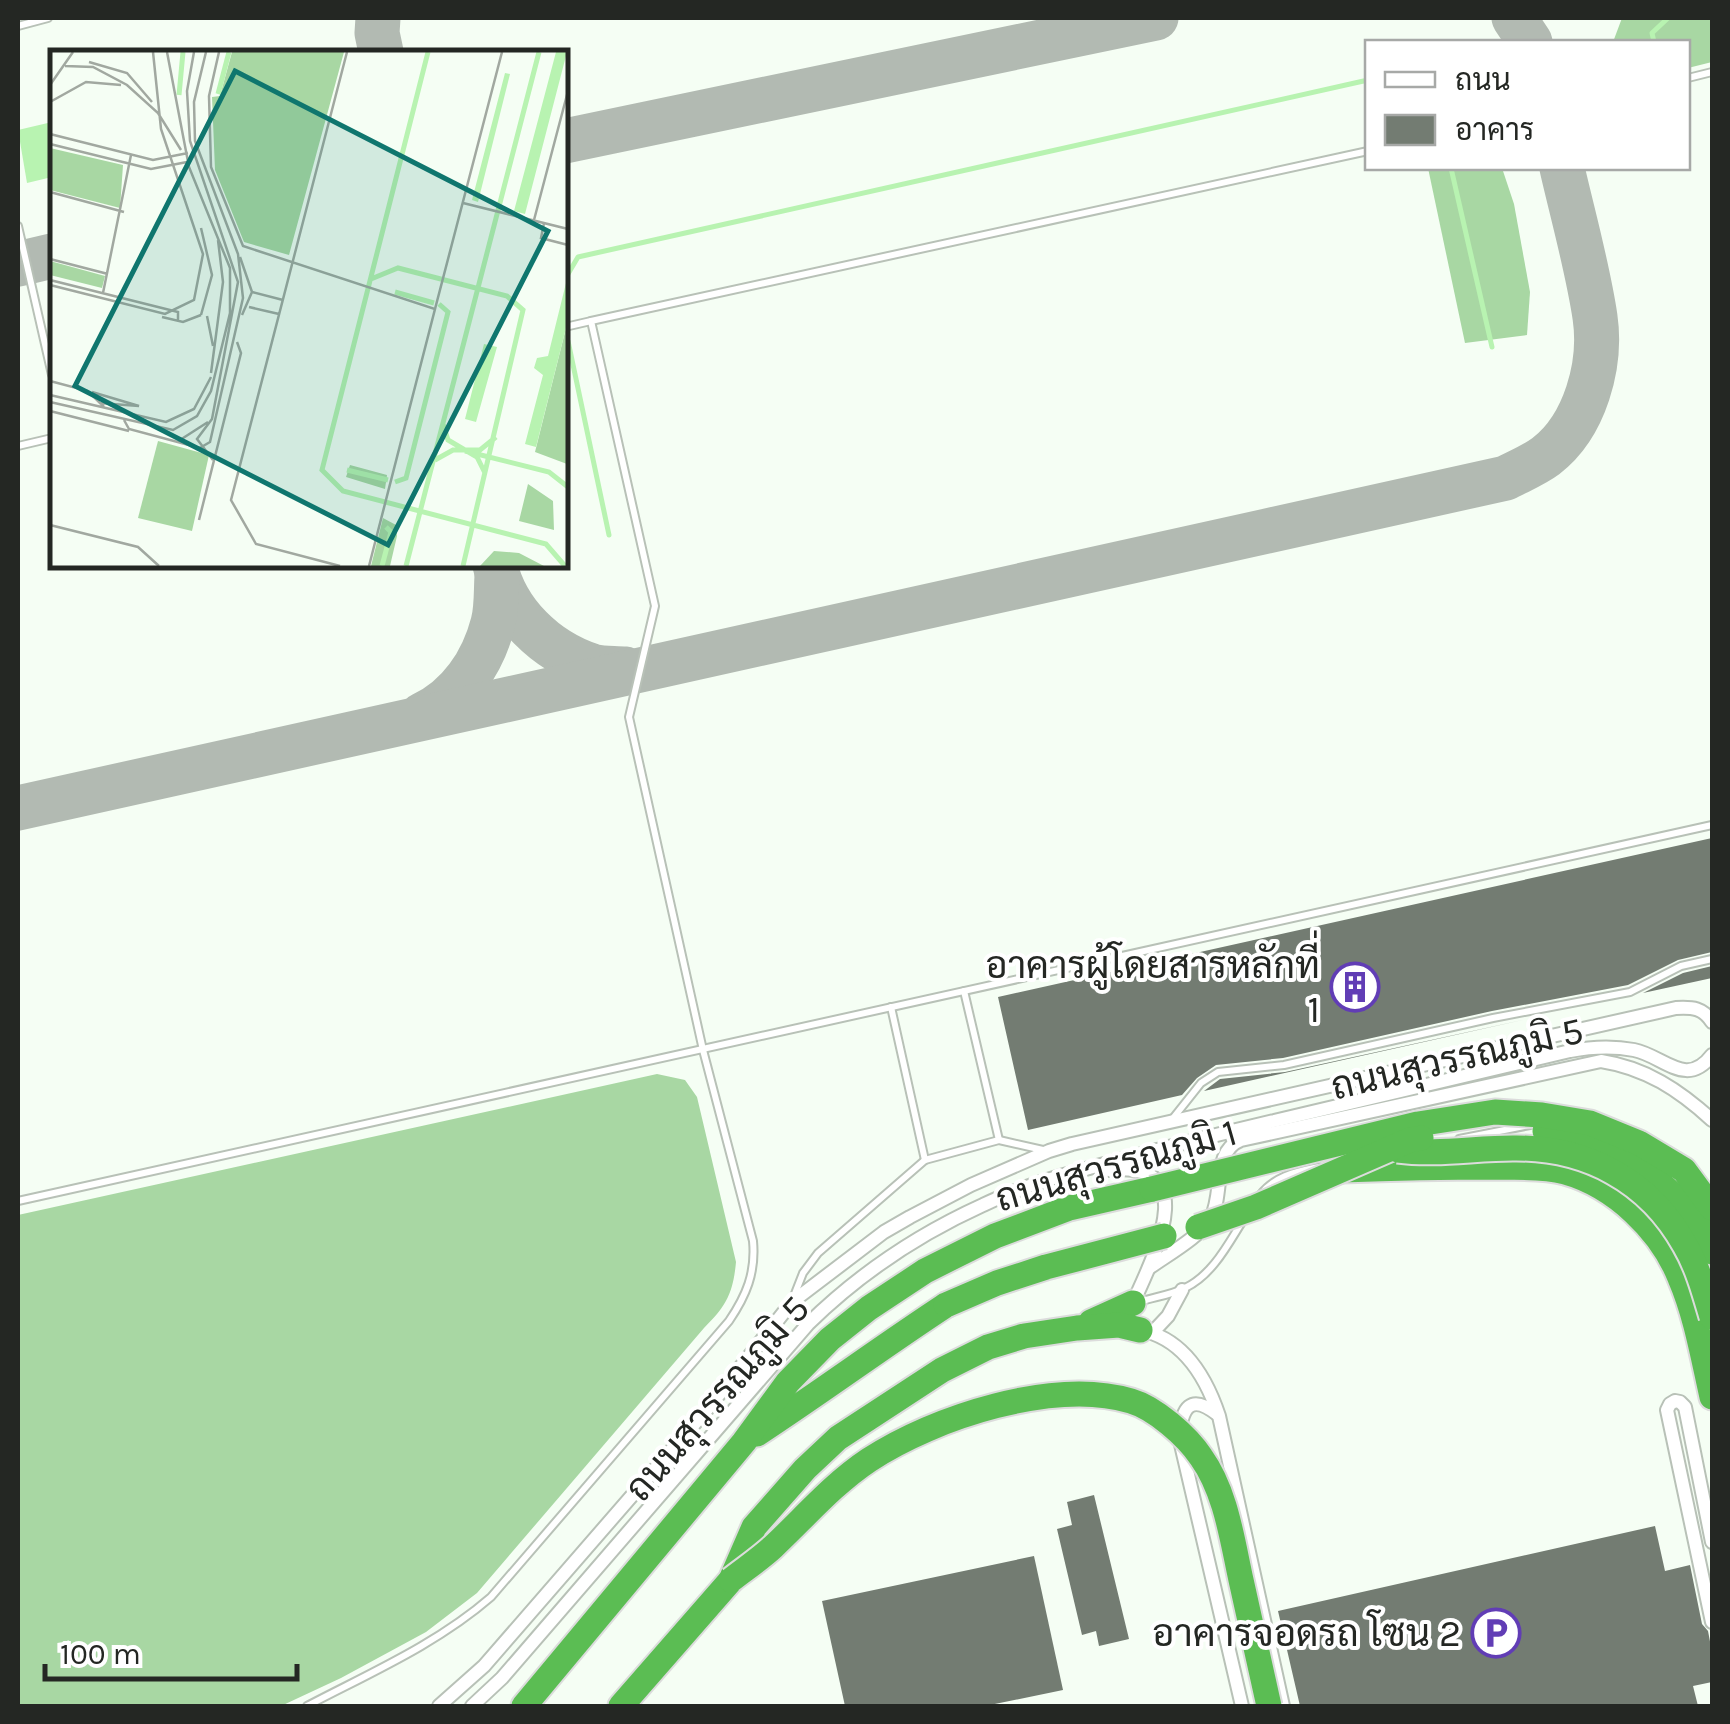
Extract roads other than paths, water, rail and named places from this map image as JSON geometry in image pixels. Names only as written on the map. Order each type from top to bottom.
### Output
[{"type":"highway","name":"ถนนสุวรรณภูมิ 1","points":[[524,1706],[744,1442],[788,1382],[830,1339],[925,1271],[995,1236],[1069,1208],[1433,1121],[1496,1112],[1590,1124],[1639,1143],[1684,1170],[1712,1208]]},
{"type":"highway","name":"ถนนสุวรรณภูมิ 1","points":[[744,1442],[946,1306],[1046,1267],[1198,1227],[1256,1207],[1410,1140],[1466,1130],[1510,1128],[1557,1132],[1620,1154],[1664,1187],[1696,1219],[1712,1252]]},
{"type":"highway","name":"ถนนสุวรรณภูมิ 1","points":[[1343,1142],[1425,1153],[1515,1148],[1566,1152],[1605,1166],[1651,1200],[1671,1224],[1686,1246],[1712,1318]]},
{"type":"highway","name":"ถนนสุวรรณภูมิ 1","points":[[1342,1170],[1418,1166],[1533,1168],[1564,1172],[1603,1189],[1660,1239],[1680,1277],[1712,1396]]},
{"type":"highway","points":[[1077,1328],[1133,1303]]},
{"type":"highway","points":[[731,1580],[754,1527],[805,1469],[838,1438],[942,1370],[1024,1336],[1119,1325],[1146,1331]]},
{"type":"highway","points":[[621,1706],[731,1580],[870,1459],[926,1430],[987,1408],[1039,1397],[1089,1393],[1134,1401],[1170,1423],[1201,1457],[1218,1489],[1228,1520],[1269,1706]]},
{"type":"street","name":"ถนนสุวรรณภูมิ 5","points":[[438,1706],[484,1666],[671,1450],[792,1302],[884,1232],[910,1217],[1049,1151],[1676,1008],[1700,1009],[1712,1022]]},
{"type":"street","name":"ถนนสุวรรณภูมิ 5","points":[[460,1686],[476,1705],[832,1300],[913,1242],[985,1203],[1057,1176],[1570,1051],[1619,1047],[1641,1051],[1691,1071],[1712,1055]]},
{"type":"street","points":[[1149,1268],[1211,1218],[1224,1153],[1241,1140],[1601,1061],[1634,1068],[1668,1085],[1712,1120]]},
{"type":"street","name":"ถนนสุวรรณภูมิ 5","points":[[1057,1176],[1127,1168],[1141,1170],[1161,1186],[1166,1203],[1164,1228],[1133,1303]]},
{"type":"street","points":[[1182,1290],[1168,1316],[1146,1331],[1180,1348],[1212,1394],[1284,1706]]},
{"type":"street","points":[[1712,1542],[1685,1406],[1675,1401],[1667,1410],[1712,1622]]},
{"type":"street","points":[[1219,1416],[1196,1403],[1181,1414],[1179,1436],[1217,1596],[1236,1656],[1242,1706]]},
{"type":"lane","points":[[18,26],[48,18]]},
{"type":"lane","points":[[568,326],[1365,153]]},
{"type":"lane","points":[[18,226],[50,365]]},
{"type":"lane","points":[[307,1706],[432,1640],[491,1597],[744,1300],[754,1260],[753,1242],[703,1050],[629,717],[655,606],[591,321]]},
{"type":"lane","points":[[18,446],[50,438]]},
{"type":"lane","points":[[18,1201],[1712,825]]},
{"type":"lane","points":[[1170,1122],[1202,1083],[1218,1072],[1284,1065],[1492,1018],[1630,992],[1681,966],[1712,959]]},
{"type":"lane","points":[[964,991],[999,1140]]},
{"type":"lane","points":[[891,1007],[926,1160]]},
{"type":"lane","points":[[1133,1303],[1182,1290],[1202,1278],[1270,1183],[1296,1172],[1543,1123],[1564,1124],[1663,1153],[1698,1174]]},
{"type":"lane","points":[[792,1302],[803,1272],[818,1253],[926,1160],[999,1140],[1049,1151]]},
{"type":"lane","points":[[1217,1596],[1256,1587]]},
{"type":"lane","points":[[1252,1652],[1270,1648]]},
{"type":"waterway","points":[[1654,40],[1652,33],[1668,18]]},
{"type":"waterway","points":[[568,274],[578,257],[1365,81]]},
{"type":"waterway","points":[[1451,170],[1492,347]]},
{"type":"waterway","points":[[568,341],[609,535]]},
{"type":"place","name":"อาคารผู้โดยสารหลักที่ 1","points":[[1355,987]]},
{"type":"place","name":"อาคารจอดรถ โซน 2","points":[[1496,1633]]}]
